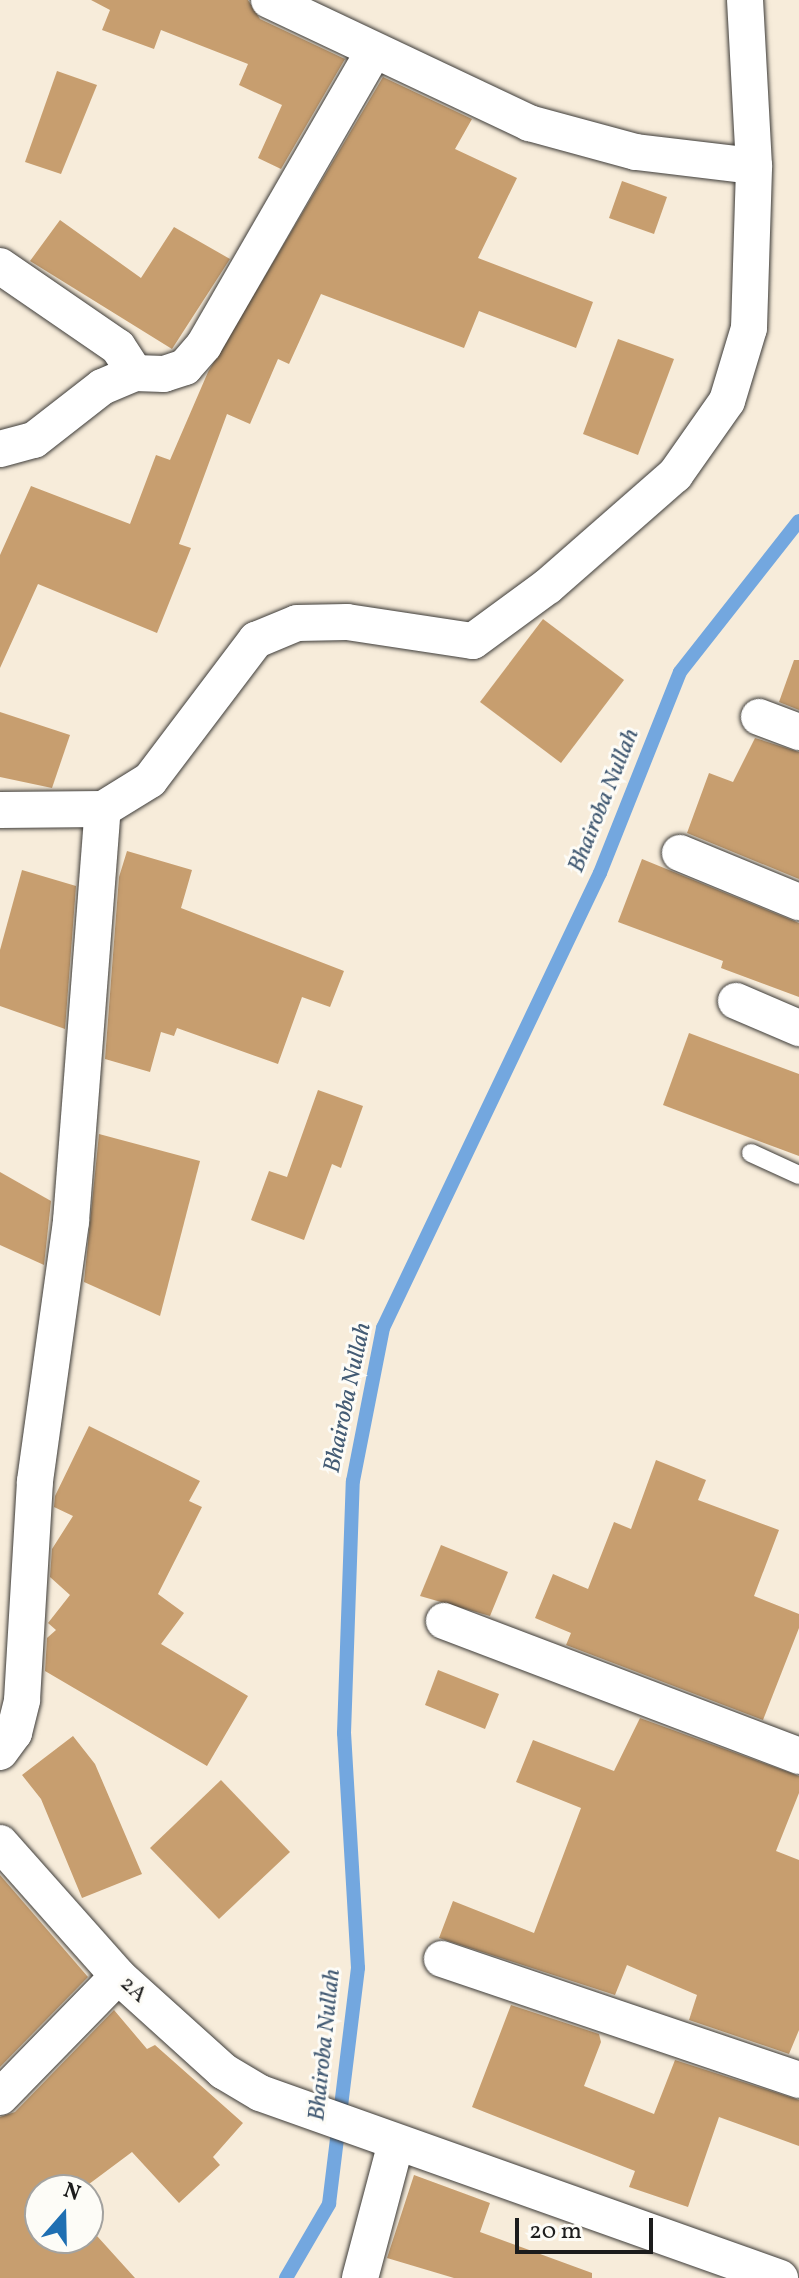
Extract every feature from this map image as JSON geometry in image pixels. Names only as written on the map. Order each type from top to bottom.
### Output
[{"type":"street","points":[[269,0],[529,123],[636,152],[754,166]]},
{"type":"street","points":[[0,810],[103,809],[150,780],[256,640],[297,623],[347,622],[473,641],[548,586],[675,475],[727,401],[749,328],[754,166],[745,0]]},
{"type":"street","points":[[0,449],[34,440],[102,387],[135,373],[164,374],[185,367],[204,345],[374,50]]},
{"type":"street","points":[[0,266],[118,347],[135,373]]},
{"type":"street","points":[[759,717],[799,732]]},
{"type":"street","points":[[0,1752],[14,1733],[22,1700],[12,1623],[71,1221],[103,809]]},
{"type":"street","points":[[680,853],[799,902]]},
{"type":"street","points":[[736,1001],[799,1028]]},
{"type":"street","points":[[444,1621],[799,1756]]},
{"type":"street","name":"2A","points":[[0,1843],[118,1976],[223,2071],[292,2104],[386,2139],[780,2278]]},
{"type":"street","points":[[442,1959],[799,2080]]},
{"type":"street","points":[[0,2097],[118,1976]]},
{"type":"street","points":[[363,2277],[386,2139]]},
{"type":"lane","points":[[751,1153],[799,1175]]},
{"type":"building","points":[[91,0],[248,0],[260,19],[345,59],[281,169],[258,158],[282,105],[239,85],[248,64],[161,30],[154,49],[102,30],[110,10]]},
{"type":"building","points":[[57,71],[97,85],[61,174],[25,162]]},
{"type":"building","points":[[383,77],[472,119],[455,149],[517,178],[478,258],[593,302],[576,348],[479,311],[464,348],[321,294],[289,364],[278,359],[250,424],[227,414],[179,544],[191,548],[157,633],[38,584],[0,668],[0,555],[31,486],[130,524],[156,455],[170,460],[208,372]]},
{"type":"building","points":[[622,181],[667,197],[654,234],[609,218]]},
{"type":"building","points":[[60,220],[141,278],[174,227],[230,259],[172,349],[30,261]]},
{"type":"building","points":[[618,339],[674,359],[638,455],[583,434]]},
{"type":"building","points":[[543,619],[624,680],[561,763],[480,702]]},
{"type":"building","points":[[794,660],[799,660],[799,710],[779,702]]},
{"type":"building","points":[[0,712],[70,735],[52,788],[0,777]]},
{"type":"building","points":[[755,738],[799,752],[799,879],[687,833],[709,773],[733,782]]},
{"type":"building","points":[[127,851],[192,870],[181,908],[344,971],[330,1007],[302,997],[278,1064],[177,1028],[174,1036],[161,1032],[150,1072],[105,1059],[119,877]]},
{"type":"building","points":[[642,859],[799,923],[799,997],[721,968],[723,961],[618,922]]},
{"type":"building","points":[[22,870],[76,886],[65,1029],[0,1006],[0,950]]},
{"type":"building","points":[[689,1033],[799,1074],[799,1156],[663,1105]]},
{"type":"building","points":[[318,1090],[363,1106],[341,1168],[332,1164],[304,1240],[251,1220],[269,1171],[287,1177]]},
{"type":"building","points":[[99,1134],[200,1161],[160,1316],[84,1282]]},
{"type":"building","points":[[0,1172],[51,1201],[44,1265],[0,1245]]},
{"type":"building","points":[[89,1426],[200,1481],[189,1501],[202,1507],[158,1594],[184,1613],[161,1644],[248,1696],[207,1766],[45,1671],[47,1638],[56,1630],[48,1623],[70,1595],[50,1577],[52,1549],[73,1516],[54,1507],[55,1496]]},
{"type":"building","points":[[656,1460],[706,1480],[698,1500],[779,1530],[754,1596],[799,1614],[799,1628],[763,1720],[566,1645],[571,1633],[535,1618],[553,1574],[588,1589],[614,1522],[631,1529]]},
{"type":"building","points":[[441,1545],[508,1572],[490,1616],[420,1596]]},
{"type":"building","points":[[438,1670],[499,1694],[485,1729],[425,1705]]},
{"type":"building","points":[[640,1718],[799,1776],[799,1793],[776,1851],[799,1860],[799,2030],[789,2054],[689,2020],[697,1995],[627,1965],[615,1995],[439,1938],[453,1901],[534,1933],[581,1808],[516,1782],[533,1740],[614,1771]]},
{"type":"building","points":[[73,1736],[95,1764],[142,1874],[82,1898],[41,1799],[22,1775]]},
{"type":"building","points":[[221,1780],[290,1852],[219,1919],[150,1848]]},
{"type":"building","points":[[0,1875],[88,1977],[0,2067]]},
{"type":"building","points":[[511,2005],[599,2034],[601,2042],[584,2086],[654,2114],[675,2060],[799,2100],[799,2146],[719,2117],[688,2207],[629,2187],[635,2171],[472,2107]]},
{"type":"building","points":[[114,2010],[147,2049],[155,2045],[243,2123],[213,2157],[220,2165],[179,2203],[132,2152],[102,2174],[24,2174],[24,2254],[104,2254],[104,2244],[135,2278],[0,2278],[0,2117],[15,2112]]},
{"type":"building","points":[[414,2175],[490,2203],[480,2232],[592,2273],[592,2278],[454,2278],[387,2258]]},
{"type":"waterway","name":"Bhairoba Nullah","points":[[286,2278],[329,2204],[358,1968],[344,1733],[353,1481],[383,1328],[600,873],[680,672],[799,521]]}]
